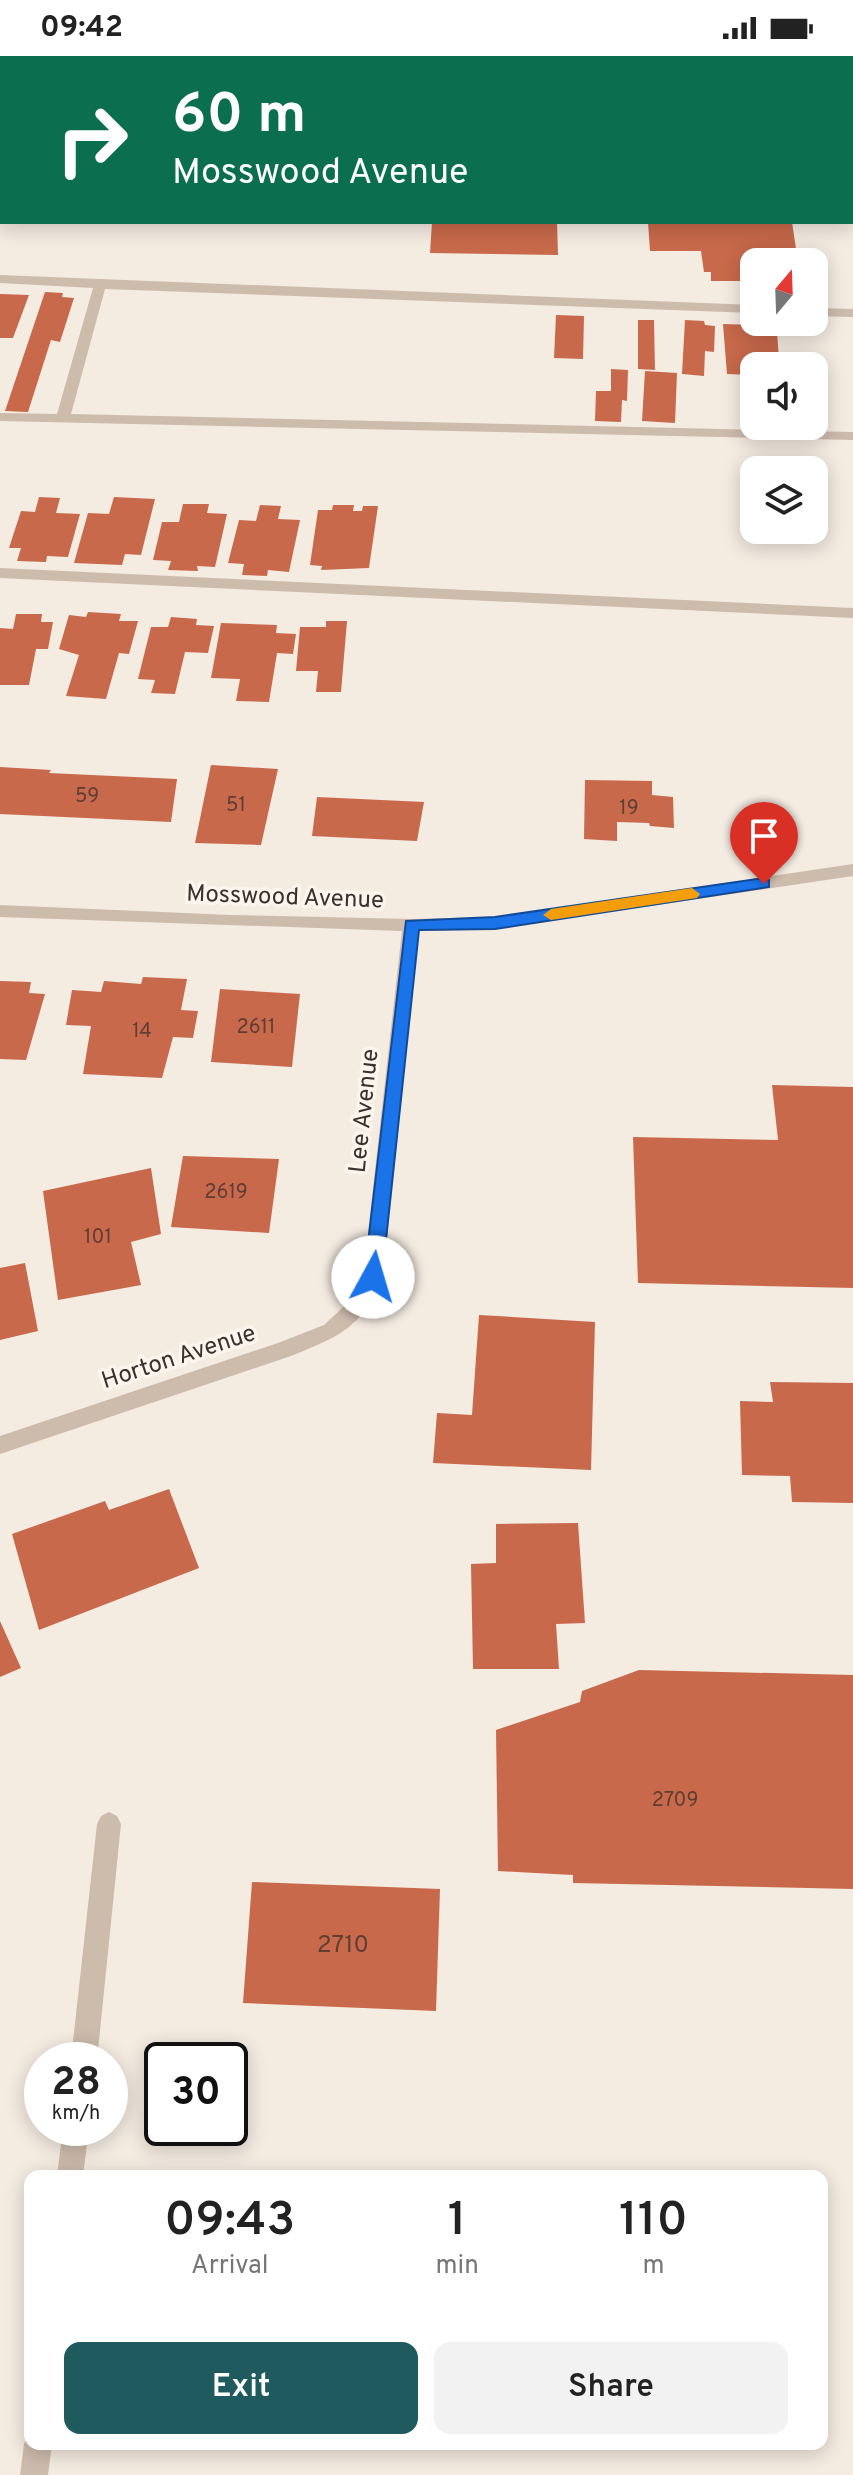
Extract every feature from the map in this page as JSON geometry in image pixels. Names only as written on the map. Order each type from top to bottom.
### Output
[{"type":"street","points":[[0,279],[740,308]]},
{"type":"street","points":[[63,418],[100,285]]},
{"type":"street","points":[[828,312],[853,313]]},
{"type":"street","points":[[0,417],[853,436]]},
{"type":"street","points":[[0,573],[853,613]]},
{"type":"street","name":"Mosswood Avenue","points":[[0,911],[231,921],[411,925],[495,923],[853,870]]},
{"type":"street","name":"Lee Avenue","points":[[363,1301],[373,1277],[411,925]]},
{"type":"street","name":"Horton Avenue","points":[[0,1445],[284,1350],[331,1331],[363,1301]]},
{"type":"street","points":[[86,2042],[109,1824]]},
{"type":"street","points":[[71,2170],[74,2146]]},
{"type":"street","points":[[34,2475],[37,2450]]},
{"type":"building","points":[[432,224],[557,224],[558,255],[430,253]]},
{"type":"building","points":[[648,224],[792,224],[796,248],[740,248],[740,281],[711,281],[711,272],[704,272],[701,251],[650,251]]},
{"type":"building","points":[[45,292],[63,293],[62,297],[74,298],[60,342],[51,340],[28,412],[5,411]]},
{"type":"building","points":[[0,294],[29,295],[13,338],[0,338]]},
{"type":"building","points":[[556,315],[584,316],[583,359],[554,358]]},
{"type":"building","points":[[638,320],[654,320],[655,370],[638,369]]},
{"type":"building","points":[[685,320],[704,321],[705,325],[715,326],[714,352],[705,351],[704,376],[682,374]]},
{"type":"building","points":[[723,324],[740,324],[740,336],[777,336],[778,352],[740,352],[740,374],[727,374]]},
{"type":"building","points":[[611,369],[628,370],[627,401],[622,400],[621,422],[595,421],[596,391],[611,391]]},
{"type":"building","points":[[645,371],[677,373],[675,423],[642,421]]},
{"type":"building","points":[[39,497],[60,498],[56,513],[80,514],[68,557],[47,556],[46,562],[17,561],[21,548],[9,548],[21,511],[35,512]]},
{"type":"building","points":[[114,497],[155,499],[141,555],[125,554],[122,565],[74,563],[88,513],[109,514]]},
{"type":"building","points":[[183,504],[209,504],[207,513],[227,514],[215,567],[197,566],[198,571],[168,570],[171,561],[153,560],[162,522],[179,522]]},
{"type":"building","points":[[260,505],[281,506],[278,519],[300,520],[289,572],[268,570],[267,576],[242,575],[244,564],[228,563],[239,520],[256,521]]},
{"type":"building","points":[[333,505],[354,505],[353,511],[362,511],[363,506],[378,506],[369,568],[321,570],[322,566],[310,565],[318,510],[332,510]]},
{"type":"building","points":[[88,612],[121,614],[119,621],[138,621],[129,654],[119,653],[106,699],[66,696],[79,655],[59,649],[69,615],[86,617]]},
{"type":"building","points":[[16,614],[42,614],[41,622],[53,622],[48,649],[36,649],[29,685],[0,685],[0,628],[13,629]]},
{"type":"building","points":[[171,617],[197,619],[196,625],[214,626],[208,653],[185,652],[175,694],[151,693],[155,680],[138,679],[151,627],[168,627]]},
{"type":"building","points":[[326,621],[347,621],[341,692],[316,692],[318,671],[296,671],[300,627],[326,627]]},
{"type":"building","points":[[221,623],[277,625],[276,633],[296,634],[293,654],[277,653],[269,702],[236,701],[240,679],[211,678]]},
{"type":"building","points":[[211,765],[278,769],[261,845],[195,843]]},
{"type":"building","points":[[0,767],[51,770],[49,773],[177,779],[171,822],[0,814]]},
{"type":"building","points":[[585,780],[652,781],[652,795],[673,797],[674,828],[617,822],[617,841],[584,839]]},
{"type":"building","points":[[317,797],[424,802],[417,841],[312,836]]},
{"type":"building","points":[[143,977],[187,979],[181,1010],[198,1011],[193,1038],[173,1037],[162,1078],[83,1074],[91,1026],[66,1025],[72,990],[101,992],[104,981],[141,984]]},
{"type":"building","points":[[0,981],[31,982],[29,993],[45,994],[26,1060],[0,1059]]},
{"type":"building","points":[[220,989],[300,994],[292,1067],[211,1062]]},
{"type":"building","points":[[772,1085],[853,1087],[853,1288],[638,1283],[633,1137],[778,1140]]},
{"type":"building","points":[[183,1156],[279,1159],[269,1233],[171,1227]]},
{"type":"building","points":[[151,1168],[161,1234],[131,1242],[141,1285],[58,1300],[43,1191]]},
{"type":"building","points":[[25,1263],[38,1331],[0,1340],[0,1268]]},
{"type":"building","points":[[479,1315],[595,1322],[591,1470],[433,1463],[437,1413],[472,1415]]},
{"type":"building","points":[[770,1382],[853,1383],[853,1503],[792,1502],[790,1476],[742,1475],[740,1401],[773,1402]]},
{"type":"building","points":[[169,1489],[199,1568],[39,1630],[12,1534],[105,1501],[109,1510]]},
{"type":"building","points":[[578,1523],[585,1623],[556,1624],[559,1669],[473,1669],[471,1564],[496,1563],[496,1524]]},
{"type":"building","points":[[0,1621],[21,1668],[0,1677]]},
{"type":"building","points":[[639,1670],[853,1675],[853,1889],[573,1883],[573,1875],[498,1871],[496,1730],[580,1702],[582,1691]]},
{"type":"building","points":[[252,1882],[440,1889],[436,2011],[243,2003]]},
{"type":"slow traffic","points":[[551,915],[692,894]]},
{"type":"route","points":[[373,1277],[411,925],[495,923],[764,884]]}]
